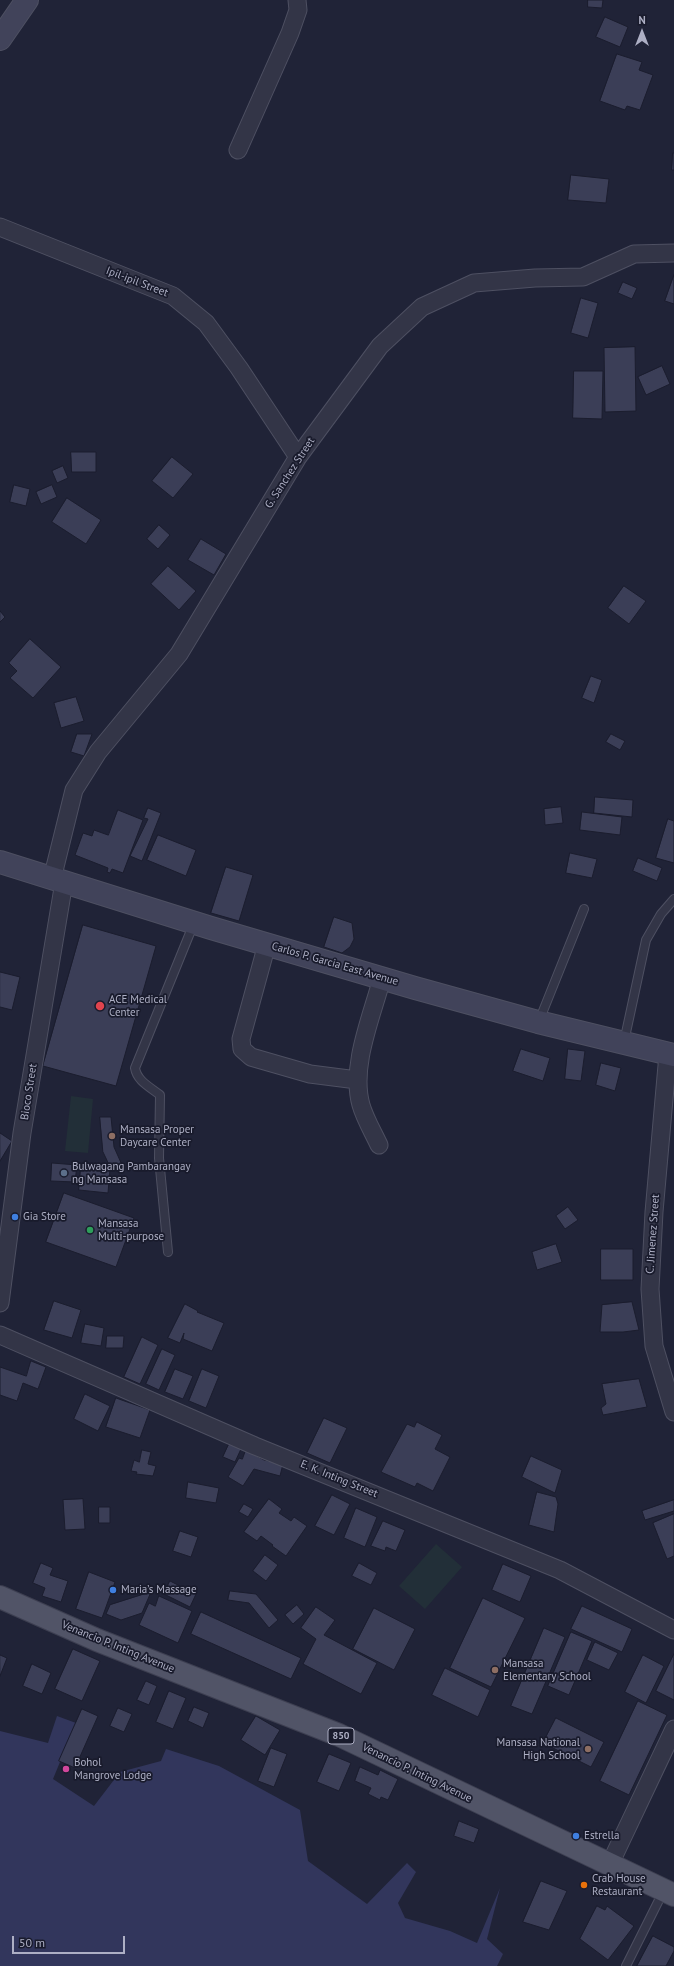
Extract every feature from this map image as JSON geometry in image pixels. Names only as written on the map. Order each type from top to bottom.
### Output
[{"type":"main road","points":[[0,39],[27,0]]},
{"type":"main road","name":"Carlos P. Garcia East Avenue","points":[[0,862],[58,881],[382,978],[538,1022],[624,1042],[671,1055]]},
{"type":"main road","name":"Venancio P. Inting Avenue","points":[[0,1597],[97,1640],[339,1735],[669,1893]]},
{"type":"street","points":[[238,150],[290,33],[298,10],[297,0]]},
{"type":"street","name":"Ipil-ipil Street","points":[[0,227],[173,296],[206,324],[239,368],[298,457]]},
{"type":"street","name":"G. Sanchez Street","points":[[58,881],[74,790],[98,752],[179,654],[298,457],[380,346],[422,307],[474,283],[535,278],[583,277],[634,254],[674,253]]},
{"type":"street","name":"Bioco Street","points":[[0,1303],[22,1133],[58,881]]},
{"type":"street","points":[[267,944],[240,1039],[242,1050],[251,1057],[310,1074],[357,1080]]},
{"type":"street","points":[[379,1145],[361,1106],[357,1080],[361,1055],[382,978]]},
{"type":"street","name":"C. Jimenez Street","points":[[671,1055],[654,1212],[650,1289],[654,1346],[674,1412]]},
{"type":"street","name":"E. K. Inting Street","points":[[0,1335],[255,1446],[560,1570],[674,1630]]},
{"type":"street","points":[[610,1864],[674,1730]]},
{"type":"lane","points":[[624,1042],[646,940],[661,914],[674,899]]},
{"type":"lane","points":[[538,1022],[584,909]]},
{"type":"lane","points":[[168,1252],[159,1158],[160,1095],[140,1080],[136,1074],[135,1068],[194,922]]},
{"type":"lane","points":[[626,1966],[669,1893]]},
{"type":"shaded area","points":[[71,1096],[93,1099],[88,1153],[65,1151]]},
{"type":"shaded area","points":[[436,1544],[462,1567],[425,1609],[399,1586]]},
{"type":"water","points":[[57,1716],[76,1723],[53,1779],[94,1806],[120,1772],[161,1761],[166,1749],[219,1766],[300,1810],[308,1861],[367,1904],[407,1863],[416,1872],[398,1903],[405,1918],[450,1931],[477,1943],[500,1888],[487,1939],[503,1954],[497,1966],[0,1966],[0,1731],[48,1743]]},
{"type":"building","points":[[588,0],[603,0],[602,8],[588,7]]},
{"type":"building","points":[[605,17],[628,27],[620,47],[596,37]]},
{"type":"building","points":[[617,54],[642,62],[639,70],[653,75],[640,110],[627,106],[625,110],[600,101]]},
{"type":"building","points":[[673,153],[674,170],[672,170]]},
{"type":"building","points":[[571,175],[609,179],[606,203],[568,200]]},
{"type":"building","points":[[674,275],[674,304],[665,301]]},
{"type":"building","points":[[623,282],[637,288],[632,299],[618,293]]},
{"type":"building","points":[[581,298],[598,303],[588,338],[571,333]]},
{"type":"building","points":[[635,347],[636,411],[605,412],[604,348]]},
{"type":"building","points":[[662,366],[670,384],[646,395],[638,377]]},
{"type":"building","points":[[574,371],[603,371],[602,419],[573,418]]},
{"type":"building","points":[[71,452],[96,452],[96,472],[72,472]]},
{"type":"building","points":[[172,457],[193,474],[173,498],[152,481]]},
{"type":"building","points":[[63,466],[68,478],[57,483],[52,471]]},
{"type":"building","points":[[14,485],[30,489],[26,506],[10,502]]},
{"type":"building","points":[[52,485],[57,497],[41,504],[36,492]]},
{"type":"building","points":[[67,498],[101,520],[86,544],[52,522]]},
{"type":"building","points":[[159,525],[170,535],[158,549],[147,539]]},
{"type":"building","points":[[201,539],[226,554],[214,575],[188,560]]},
{"type":"building","points":[[168,566],[196,591],[179,610],[151,584]]},
{"type":"building","points":[[624,586],[646,601],[629,624],[608,608]]},
{"type":"building","points":[[0,611],[5,617],[0,622]]},
{"type":"building","points":[[30,639],[61,667],[33,698],[10,678],[17,671],[9,663]]},
{"type":"building","points":[[591,676],[602,680],[594,703],[582,698]]},
{"type":"building","points":[[76,697],[84,721],[61,728],[54,703]]},
{"type":"building","points":[[77,734],[92,734],[84,756],[71,752]]},
{"type":"building","points":[[611,734],[625,741],[620,750],[606,742]]},
{"type":"building","points":[[595,797],[633,800],[632,817],[594,813]]},
{"type":"building","points":[[561,807],[563,823],[545,825],[544,809]]},
{"type":"building","points":[[148,808],[161,813],[142,861],[130,856],[148,819],[144,818]]},
{"type":"building","points":[[118,810],[143,820],[123,873],[112,869],[110,873],[107,872],[108,868],[75,855],[83,833],[92,836],[94,830],[108,835]]},
{"type":"building","points":[[582,812],[622,817],[620,835],[580,830]]},
{"type":"building","points":[[668,819],[674,821],[674,863],[656,858]]},
{"type":"building","points":[[158,835],[196,850],[186,876],[147,860]]},
{"type":"building","points":[[570,853],[597,859],[592,878],[566,873]]},
{"type":"building","points":[[638,858],[662,868],[657,881],[633,871]]},
{"type":"building","points":[[226,867],[253,875],[239,921],[211,913]]},
{"type":"building","points":[[334,917],[352,923],[354,939],[350,947],[342,953],[324,947]]},
{"type":"building","name":"ACE Medical Center","points":[[83,925],[156,946],[116,1086],[43,1066]]},
{"type":"building","points":[[0,972],[20,977],[12,1010],[0,1007]]},
{"type":"building","points":[[521,1049],[550,1058],[543,1081],[513,1071]]},
{"type":"building","points":[[568,1049],[585,1051],[581,1081],[565,1079]]},
{"type":"building","points":[[601,1063],[621,1068],[615,1091],[596,1085]]},
{"type":"building","points":[[100,1117],[111,1117],[114,1147],[122,1165],[112,1171],[103,1152]]},
{"type":"building","points":[[0,1133],[12,1141],[0,1161]]},
{"type":"building","name":"Bulwagang Pambarangay ng Mansasa","points":[[52,1163],[77,1165],[75,1182],[51,1181]]},
{"type":"building","points":[[81,1166],[110,1169],[108,1193],[79,1190]]},
{"type":"building","name":"Mansasa Multi-purpose","points":[[64,1193],[134,1218],[116,1267],[46,1242]]},
{"type":"building","points":[[568,1207],[578,1220],[565,1229],[556,1216]]},
{"type":"building","points":[[556,1244],[562,1262],[537,1270],[532,1252]]},
{"type":"building","points":[[601,1249],[633,1249],[633,1280],[601,1280]]},
{"type":"building","points":[[54,1301],[81,1310],[72,1338],[44,1330]]},
{"type":"building","points":[[632,1302],[639,1330],[600,1332],[602,1305]]},
{"type":"building","points":[[185,1304],[198,1311],[197,1312],[224,1323],[212,1351],[183,1339],[184,1333],[180,1343],[168,1338]]},
{"type":"building","points":[[85,1324],[104,1328],[101,1346],[81,1343]]},
{"type":"building","points":[[107,1336],[124,1336],[123,1348],[106,1348]]},
{"type":"building","points":[[142,1337],[158,1345],[140,1384],[124,1377]]},
{"type":"building","points":[[162,1349],[175,1355],[159,1390],[146,1384]]},
{"type":"building","points":[[31,1361],[46,1367],[38,1389],[23,1383],[17,1401],[0,1395],[0,1367],[26,1376]]},
{"type":"building","points":[[175,1369],[193,1376],[183,1399],[165,1392]]},
{"type":"building","points":[[202,1369],[219,1376],[206,1408],[189,1401]]},
{"type":"building","points":[[639,1379],[647,1407],[603,1415],[601,1408],[606,1404],[602,1384]]},
{"type":"building","points":[[85,1394],[110,1406],[98,1431],[74,1419]]},
{"type":"building","points":[[116,1398],[150,1410],[140,1438],[106,1427]]},
{"type":"building","points":[[324,1418],[347,1428],[330,1463],[307,1453]]},
{"type":"building","points":[[417,1422],[442,1435],[435,1449],[450,1457],[433,1491],[417,1483],[415,1487],[381,1472],[407,1424],[414,1427]]},
{"type":"building","points":[[229,1444],[241,1449],[235,1462],[223,1457]]},
{"type":"building","points":[[142,1450],[151,1452],[148,1464],[156,1466],[153,1476],[136,1474],[137,1472],[131,1471],[134,1460],[139,1462]]},
{"type":"building","points":[[246,1450],[264,1460],[283,1464],[280,1476],[254,1469],[243,1486],[228,1477],[239,1458],[242,1459]]},
{"type":"building","points":[[531,1456],[562,1470],[555,1493],[522,1477]]},
{"type":"building","points":[[188,1482],[219,1488],[216,1503],[186,1498]]},
{"type":"building","points":[[537,1492],[556,1497],[558,1504],[554,1532],[529,1525]]},
{"type":"building","points":[[332,1495],[350,1504],[334,1535],[315,1526]]},
{"type":"building","points":[[83,1499],[85,1529],[65,1530],[63,1500]]},
{"type":"building","points":[[269,1499],[282,1509],[279,1513],[291,1521],[294,1517],[307,1526],[286,1556],[261,1536],[257,1541],[244,1532]]},
{"type":"building","points":[[674,1500],[674,1511],[645,1520],[642,1511]]},
{"type":"building","points":[[244,1504],[253,1509],[248,1517],[239,1512]]},
{"type":"building","points":[[99,1507],[110,1507],[110,1523],[99,1523]]},
{"type":"building","points":[[356,1508],[377,1517],[365,1547],[344,1538]]},
{"type":"building","points":[[674,1514],[674,1556],[667,1559],[653,1523]]},
{"type":"building","points":[[383,1521],[405,1530],[396,1551],[386,1547],[385,1551],[371,1546]]},
{"type":"building","points":[[180,1531],[198,1537],[191,1557],[173,1551]]},
{"type":"building","points":[[265,1555],[278,1565],[266,1581],[253,1571]]},
{"type":"building","points":[[41,1563],[53,1568],[50,1575],[68,1581],[61,1602],[42,1596],[45,1588],[33,1583]]},
{"type":"building","points":[[359,1563],[377,1573],[371,1585],[352,1576]]},
{"type":"building","points":[[503,1564],[531,1576],[520,1602],[492,1590]]},
{"type":"building","points":[[89,1572],[115,1582],[102,1618],[76,1609]]},
{"type":"building","points":[[170,1581],[196,1594],[190,1607],[164,1594]]},
{"type":"building","points":[[230,1591],[256,1594],[278,1620],[269,1628],[249,1603],[228,1600]]},
{"type":"building","points":[[151,1592],[142,1613],[121,1620],[106,1614],[110,1605]]},
{"type":"building","points":[[159,1596],[192,1611],[178,1643],[139,1625],[149,1603],[155,1606]]},
{"type":"building","points":[[483,1598],[525,1618],[491,1687],[450,1668]]},
{"type":"building","points":[[297,1605],[304,1614],[293,1624],[285,1615]]},
{"type":"building","points":[[582,1606],[632,1629],[622,1652],[571,1629]]},
{"type":"building","points":[[316,1607],[335,1620],[324,1635],[377,1663],[361,1694],[303,1664],[316,1639],[301,1628]]},
{"type":"building","points":[[374,1608],[415,1629],[394,1670],[353,1649]]},
{"type":"building","points":[[201,1612],[301,1658],[291,1679],[191,1634]]},
{"type":"building","points":[[544,1628],[565,1637],[532,1714],[511,1706]]},
{"type":"building","points":[[571,1632],[592,1641],[569,1695],[548,1686]]},
{"type":"building","points":[[595,1642],[618,1653],[609,1670],[587,1660]]},
{"type":"building","points":[[73,1649],[100,1661],[82,1701],[55,1689]]},
{"type":"building","points":[[674,1654],[674,1700],[656,1691]]},
{"type":"building","points":[[0,1655],[7,1658],[0,1676]]},
{"type":"building","points":[[643,1655],[664,1666],[646,1703],[625,1692]]},
{"type":"building","points":[[32,1664],[51,1673],[42,1694],[23,1686]]},
{"type":"building","points":[[445,1668],[490,1690],[478,1717],[432,1695]]},
{"type":"building","points":[[146,1681],[157,1686],[149,1705],[137,1700]]},
{"type":"building","points":[[169,1691],[186,1698],[173,1729],[156,1722]]},
{"type":"building","points":[[638,1701],[667,1715],[629,1795],[600,1781]]},
{"type":"building","points":[[194,1707],[209,1713],[203,1728],[188,1721]]},
{"type":"building","points":[[118,1708],[132,1714],[124,1732],[110,1726]]},
{"type":"building","points":[[82,1709],[98,1716],[75,1768],[59,1761]]},
{"type":"building","points":[[256,1716],[280,1730],[265,1755],[241,1740]]},
{"type":"building","points":[[556,1718],[604,1742],[591,1767],[543,1743]]},
{"type":"building","points":[[271,1748],[287,1754],[274,1787],[258,1781]]},
{"type":"building","points":[[329,1754],[351,1763],[339,1791],[317,1782]]},
{"type":"building","points":[[360,1767],[378,1775],[380,1770],[398,1779],[388,1800],[381,1797],[380,1800],[368,1794],[371,1788],[355,1781]]},
{"type":"building","points":[[459,1821],[479,1829],[474,1843],[454,1836]]},
{"type":"building","points":[[541,1881],[567,1891],[549,1930],[523,1922]]},
{"type":"building","points":[[597,1906],[605,1910],[607,1906],[634,1926],[608,1960],[580,1939]]},
{"type":"building","points":[[653,1936],[674,1947],[674,1951],[666,1966],[637,1966]]},
{"type":"place","name":"ACE Medical Center","points":[[100,1006]]},
{"type":"place","name":"Mansasa Proper Daycare Center","points":[[112,1136]]},
{"type":"place","name":"Bulwagang Pambarangay ng Mansasa","points":[[64,1173]]},
{"type":"place","name":"Gia Store","points":[[15,1217]]},
{"type":"place","name":"Mansasa Multi-purpose","points":[[90,1230]]},
{"type":"place","name":"Maria’s Massage","points":[[113,1590]]},
{"type":"place","name":"Mansasa Elementary School","points":[[495,1670]]},
{"type":"place","name":"Mansasa National High School","points":[[588,1749]]},
{"type":"place","name":"Bohol Mangrove Lodge","points":[[66,1769]]},
{"type":"place","name":"Estrella","points":[[576,1836]]},
{"type":"place","name":"Crab House Restaurant","points":[[584,1885]]}]
